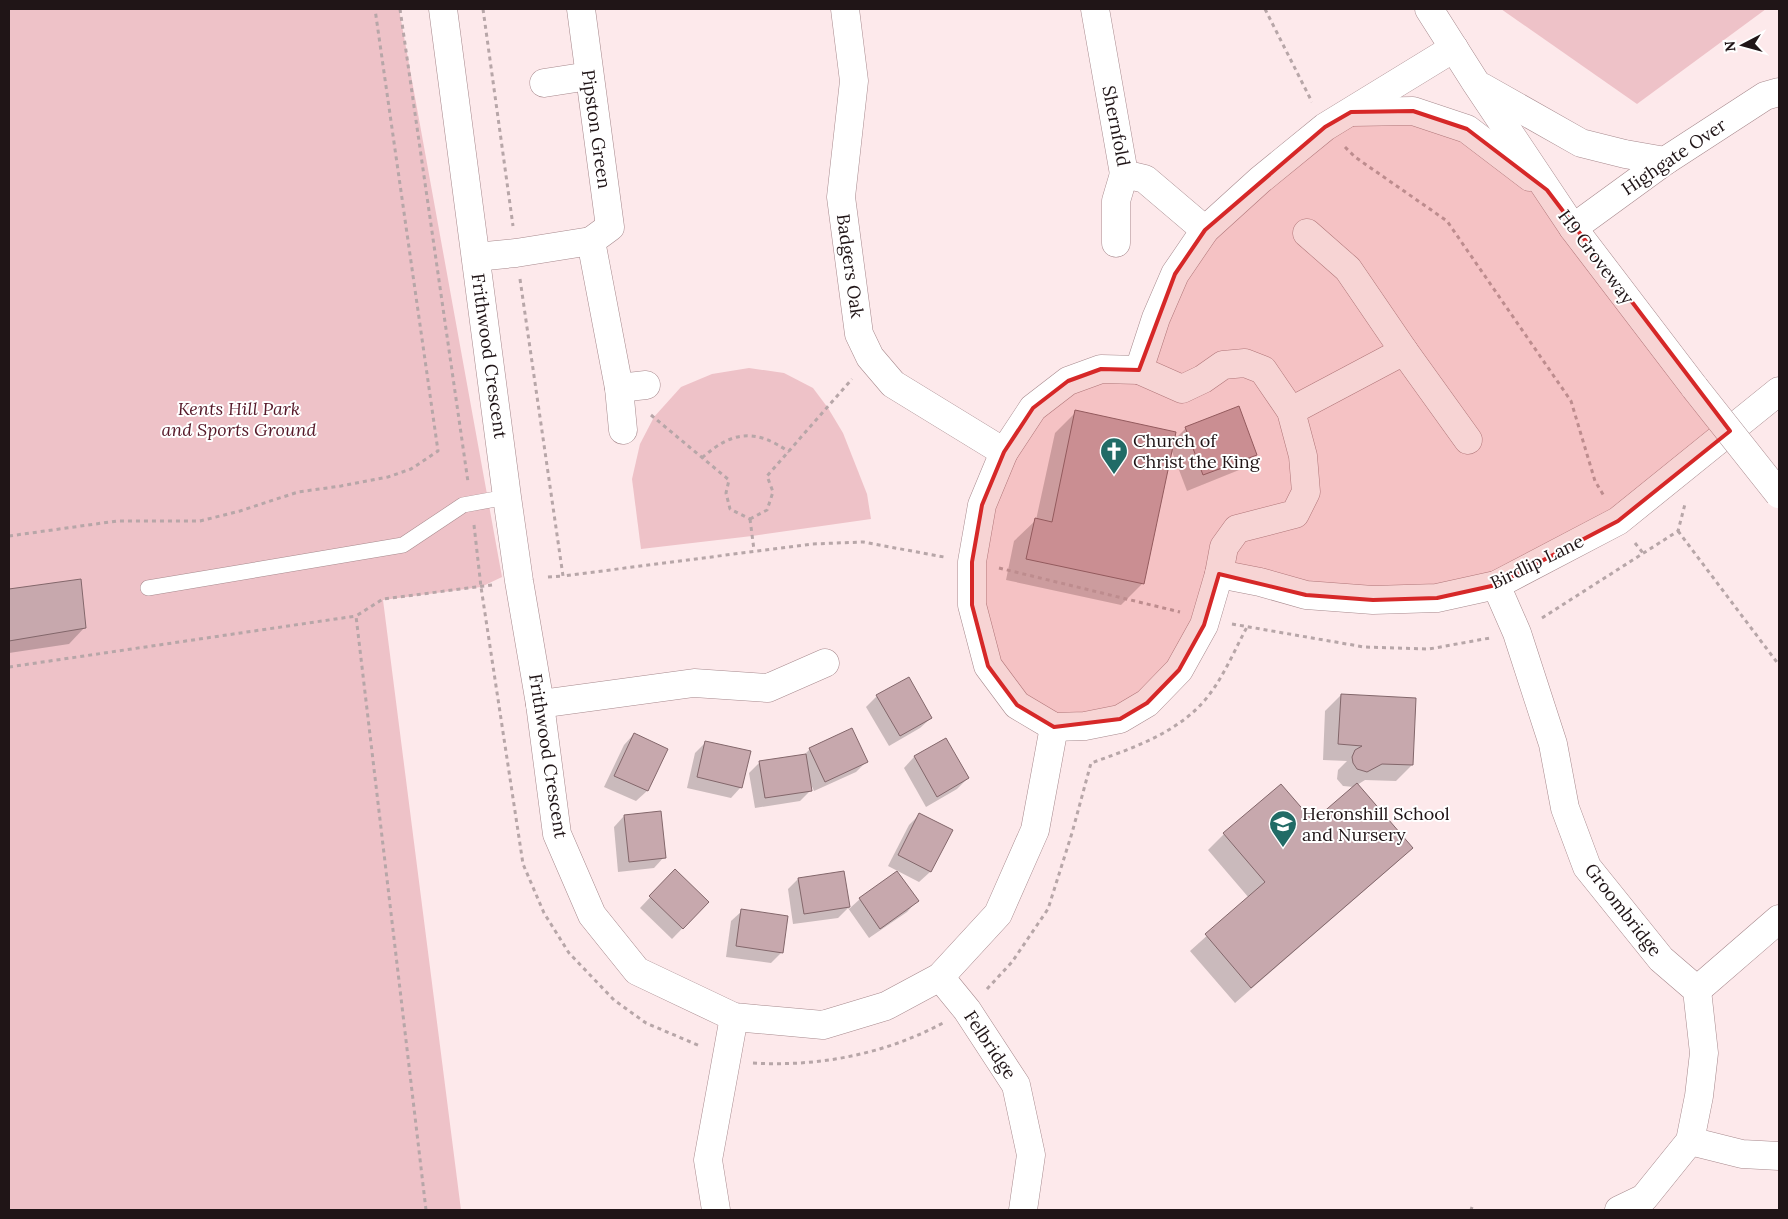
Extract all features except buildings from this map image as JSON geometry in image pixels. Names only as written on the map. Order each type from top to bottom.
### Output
[{"type":"street","name":"Frithwood Crescent","points":[[443,9],[507,497],[540,704],[557,834],[592,915],[637,971],[734,1017],[823,1025],[886,1006],[940,977],[998,914],[1035,830],[1054,727]]},
{"type":"street","name":"Pipston Green","points":[[581,9],[610,227],[592,241]]},
{"type":"street","name":"Badgers Oak","points":[[845,9],[854,81],[840,197],[859,334],[870,356],[893,384],[1004,452]]},
{"type":"street","name":"Shernfold","points":[[1095,9],[1124,174],[1145,179],[1205,230]]},
{"type":"street","name":"H9 Groveway","points":[[1429,9],[1573,228],[1695,388],[1779,494]]},
{"type":"street","points":[[1140,370],[1156,318],[1175,274],[1205,230],[1260,180],[1325,127],[1454,48]]},
{"type":"street","points":[[544,82],[589,76]]},
{"type":"street","points":[[1476,83],[1581,143],[1625,154],[1665,161]]},
{"type":"street","name":"Highgate Over","points":[[1573,228],[1665,161],[1765,96],[1779,92]]},
{"type":"street","points":[[1351,112],[1413,111],[1466,130],[1547,190]]},
{"type":"street","points":[[1116,243],[1116,201],[1124,174]]},
{"type":"street","points":[[1307,233],[1348,269],[1468,440]]},
{"type":"street","points":[[476,257],[516,253],[592,241],[619,388],[623,430]]},
{"type":"street","points":[[1291,411],[1404,351]]},
{"type":"street","points":[[1245,363],[1263,370],[1291,411],[1303,456],[1306,492],[1296,514],[1237,529],[1224,547],[1219,574],[1204,625],[1179,670],[1147,703],[1120,719],[1085,726],[1054,727],[1017,705],[988,666],[972,605],[972,562],[982,505],[1004,452],[1034,408],[1068,381],[1102,369],[1140,370],[1182,389],[1223,365],[1245,363]]},
{"type":"street","points":[[619,388],[646,385]]},
{"type":"street","name":"Birdlip Lane","points":[[1219,574],[1260,582],[1306,595],[1373,600],[1437,598],[1496,585],[1618,521],[1779,391]]},
{"type":"street","name":"Groombridge","points":[[1496,585],[1520,643],[1552,744],[1565,808],[1587,867],[1661,959],[1697,990]]},
{"type":"street","points":[[540,704],[694,683],[768,688],[824,663]]},
{"type":"street","points":[[1619,1210],[1644,1198],[1690,1141],[1699,1096],[1704,1053],[1697,990],[1779,919]]},
{"type":"street","name":"Felbridge","points":[[940,977],[967,1010],[1016,1085],[1031,1155],[1023,1210]]},
{"type":"street","points":[[716,1210],[708,1160],[734,1017]]},
{"type":"street","points":[[1690,1141],[1742,1154],[1779,1156]]},
{"type":"lane","points":[[148,588],[403,545],[463,505],[507,497]]},
{"type":"path","points":[[9,536],[117,521],[200,521],[240,511],[298,492],[388,477],[412,468],[438,452],[375,9]]},
{"type":"path","points":[[483,9],[563,576]]},
{"type":"path","points":[[1265,9],[1325,127],[1355,157],[1447,221],[1571,401],[1596,481],[1618,521],[1643,554]]},
{"type":"path","points":[[750,519],[767,510],[773,492],[767,476],[828,408],[870,356]]},
{"type":"path","points":[[619,388],[730,480],[726,493],[730,509],[750,519]]},
{"type":"path","points":[[702,458],[725,440],[740,436],[756,436],[770,440],[789,452]]},
{"type":"path","points":[[750,519],[754,550]]},
{"type":"path","points":[[1678,531],[1779,665]]},
{"type":"path","points":[[9,667],[356,616],[383,599],[812,544],[863,542],[972,562],[1206,618]]},
{"type":"path","points":[[356,616],[426,1210]]},
{"type":"highlighted area","points":[[1413,111],[1467,129],[1547,190],[1730,431],[1618,521],[1496,585],[1437,598],[1373,600],[1306,595],[1219,574],[1204,625],[1179,670],[1147,703],[1120,719],[1054,727],[1017,705],[988,666],[972,605],[972,562],[982,505],[1004,452],[1033,408],[1068,381],[1101,369],[1139,370],[1175,274],[1205,230],[1325,127],[1351,112]]},
{"type":"green space","name":"Kents Hill Park and Sports Ground","points":[[9,9],[399,9],[502,577],[481,587],[383,600],[461,1210],[9,1210]]},
{"type":"green space","points":[[1501,9],[1766,9],[1637,104]]},
{"type":"green space","points":[[749,368],[784,373],[813,388],[843,433],[867,494],[871,519],[641,549],[632,479],[640,444],[654,417],[681,387],[712,374]]},
{"type":"place","name":"Church of Christ the King","points":[[1114,475]]},
{"type":"place","name":"Heronshill School and Nursery","points":[[1283,848]]}]
